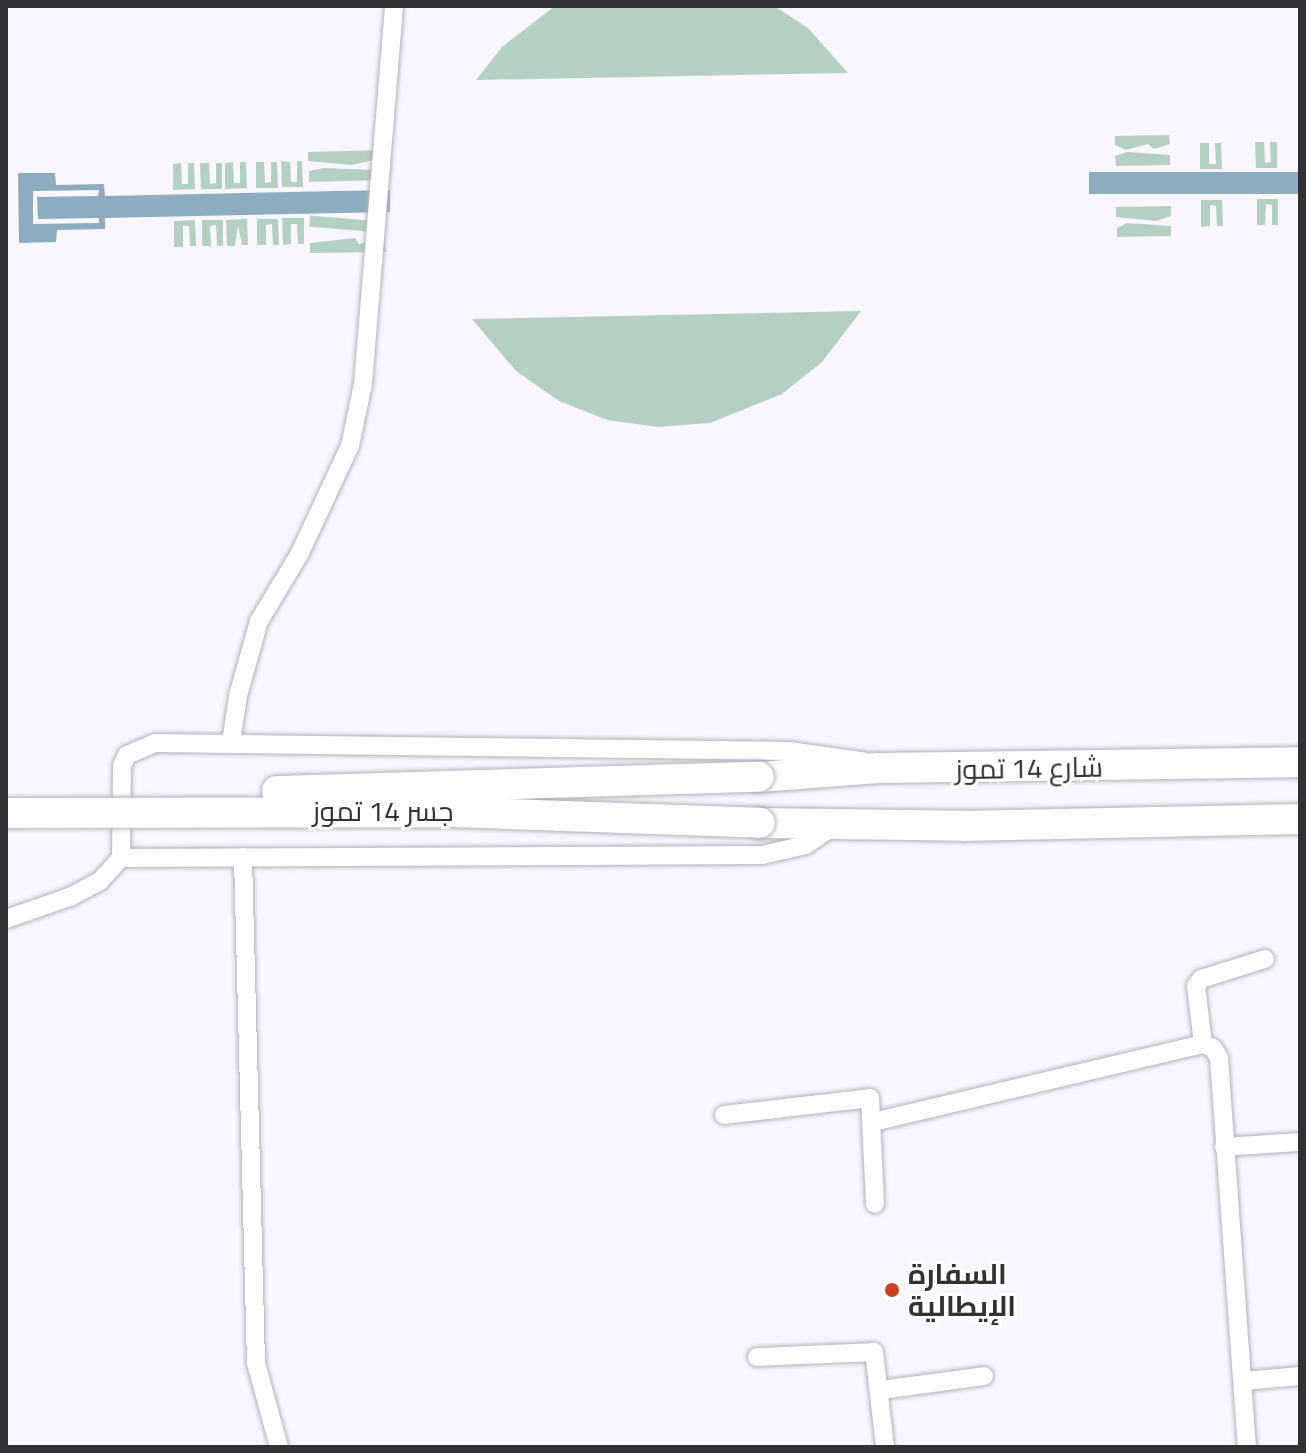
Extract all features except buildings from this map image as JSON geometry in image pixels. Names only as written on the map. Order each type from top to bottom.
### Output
[{"type":"main road","name":"شارع 14 تموز","points":[[759,777],[879,768],[1300,762]]},
{"type":"main road","name":"جسر 14 تموز","points":[[6,793],[759,777]]},
{"type":"main road","name":"جسر 14 تموز","points":[[6,813],[497,812],[760,823]]},
{"type":"main road","name":"شارع 14 تموز","points":[[760,823],[833,826],[1300,819]]},
{"type":"street","points":[[231,742],[238,696],[259,621],[300,553],[350,446],[363,384],[394,6]]},
{"type":"street","points":[[6,919],[70,897],[100,881],[121,858],[122,766],[127,755],[155,743],[789,751],[857,759],[879,768]]},
{"type":"street","points":[[121,858],[762,855],[806,845],[833,826]]},
{"type":"street","points":[[243,857],[256,1363],[279,1447]]},
{"type":"street","points":[[1247,1447],[1219,1058],[1203,1044],[1196,986],[1201,979],[1265,959]]},
{"type":"street","points":[[873,1122],[1203,1044]]},
{"type":"street","points":[[724,1115],[870,1098],[875,1204]]},
{"type":"street","points":[[1224,1147],[1300,1142]]},
{"type":"street","points":[[757,1357],[874,1352],[881,1390],[885,1447]]},
{"type":"street","points":[[881,1390],[984,1376]]},
{"type":"street","points":[[1244,1381],[1300,1376]]},
{"type":"green space","points":[[555,6],[774,6],[808,28],[848,73],[476,80],[502,47]]},
{"type":"green space","points":[[1169,135],[1170,144],[1154,149],[1148,144],[1126,150],[1115,145],[1115,136]]},
{"type":"green space","points":[[1255,142],[1264,142],[1265,163],[1271,162],[1270,142],[1277,142],[1277,168],[1256,168]]},
{"type":"green space","points":[[1200,143],[1209,143],[1209,164],[1216,164],[1215,143],[1221,143],[1222,169],[1200,169]]},
{"type":"green space","points":[[383,150],[374,160],[352,165],[308,161],[308,152]]},
{"type":"green space","points":[[1127,152],[1170,155],[1170,165],[1116,166],[1115,156]]},
{"type":"green space","points":[[281,161],[290,162],[291,182],[297,182],[297,161],[302,161],[303,187],[282,187]]},
{"type":"green space","points":[[233,162],[234,183],[240,183],[240,162],[246,162],[247,188],[225,189],[225,163]]},
{"type":"green space","points":[[256,162],[264,162],[265,183],[271,182],[271,162],[277,162],[278,188],[256,188]]},
{"type":"green space","points":[[181,163],[182,184],[188,184],[188,163],[194,163],[195,189],[173,190],[173,164]]},
{"type":"green space","points":[[200,163],[209,163],[210,184],[216,183],[216,163],[222,163],[222,189],[201,189]]},
{"type":"green space","points":[[324,168],[374,170],[385,180],[309,182],[309,171]]},
{"type":"green space","points":[[1257,199],[1278,199],[1278,225],[1272,225],[1272,205],[1266,204],[1265,225],[1257,225]]},
{"type":"green space","points":[[1201,200],[1222,200],[1223,226],[1217,226],[1216,206],[1210,205],[1210,226],[1201,227]]},
{"type":"green space","points":[[1171,206],[1171,216],[1156,221],[1116,217],[1116,207]]},
{"type":"green space","points":[[310,215],[385,222],[384,233],[309,226]]},
{"type":"green space","points":[[282,218],[304,218],[304,244],[298,244],[297,224],[291,224],[291,244],[283,245]]},
{"type":"green space","points":[[247,219],[248,245],[242,245],[238,225],[235,246],[227,246],[226,220]]},
{"type":"green space","points":[[257,219],[278,219],[279,245],[273,245],[272,224],[266,225],[266,245],[257,245]]},
{"type":"green space","points":[[195,220],[196,246],[190,246],[189,226],[183,226],[183,247],[174,247],[174,221]]},
{"type":"green space","points":[[202,220],[223,220],[223,246],[217,246],[216,225],[210,226],[211,246],[202,246]]},
{"type":"green space","points":[[1127,223],[1171,226],[1171,236],[1117,237],[1117,228]]},
{"type":"green space","points":[[355,238],[359,244],[384,239],[386,252],[310,253],[310,243]]},
{"type":"green space","points":[[861,311],[822,362],[782,394],[710,423],[658,427],[607,420],[559,401],[516,371],[472,319]]},
{"type":"water","points":[[1089,172],[1300,172],[1300,194],[1089,194]]},
{"type":"water","points":[[18,173],[55,173],[56,185],[104,184],[105,196],[390,190],[390,212],[105,218],[105,229],[57,230],[56,242],[19,243]],"holes":[[[99,190],[98,196],[37,197],[38,219],[99,218],[99,223],[33,224],[33,191]]]},
{"type":"place","name":"السفارة الإيطالية","points":[[892,1290]]}]
